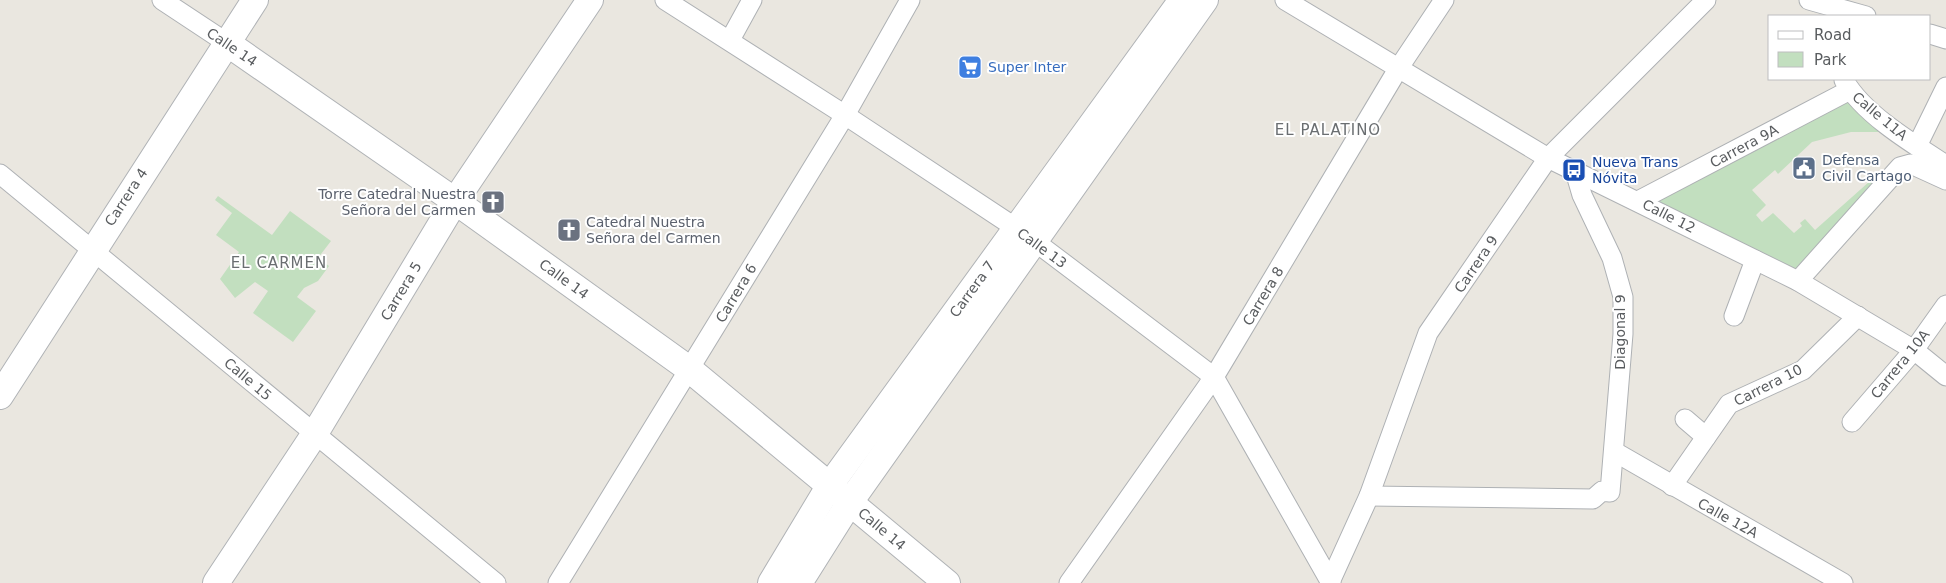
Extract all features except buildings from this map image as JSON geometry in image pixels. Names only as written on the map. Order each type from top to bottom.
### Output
[{"type":"main road","name":"Carrera 4","points":[[0,396],[92,250],[255,0]]},
{"type":"main road","name":"Carrera 5","points":[[216,583],[314,435],[455,201],[590,0]]},
{"type":"main road","name":"Carrera 7","points":[[799,583],[1025,235],[1182,0]]},
{"type":"main road","name":"Carrera 7","points":[[771,583],[830,485],[1205,0]]},
{"type":"main road","name":"Calle 14","points":[[227,43],[455,201],[689,369],[947,583]]},
{"type":"street","name":"Calle 14","points":[[162,0],[227,43]]},
{"type":"street","name":"Calle 13","points":[[664,0],[730,40],[1025,235],[1214,377],[1331,583]]},
{"type":"street","points":[[730,40],[752,0]]},
{"type":"street","name":"Carrera 6","points":[[558,583],[845,115],[910,0]]},
{"type":"street","name":"Calle 12","points":[[1285,0],[1548,158],[1798,281],[1914,350],[1946,376]]},
{"type":"street","name":"Carrera 8","points":[[1069,583],[1214,377],[1398,69],[1444,0]]},
{"type":"street","name":"Carrera 9","points":[[1331,583],[1369,496],[1428,333],[1548,158],[1706,0]]},
{"type":"street","points":[[1799,0],[1807,15]]},
{"type":"street","points":[[1809,0],[1862,15]]},
{"type":"street","points":[[1931,34],[1946,39]]},
{"type":"street","name":"Calle 11A","points":[[1846,84],[1895,132],[1946,165]]},
{"type":"street","name":"Carrera 9A","points":[[1638,201],[1846,84]]},
{"type":"street","points":[[1917,146],[1946,87]]},
{"type":"street","points":[[1798,281],[1900,167],[1911,164],[1946,180]]},
{"type":"street","name":"Diagonal 9","points":[[1369,496],[1593,500],[1602,491],[1610,492],[1615,452],[1623,334],[1623,296],[1612,258],[1582,195],[1576,171]]},
{"type":"street","name":"Calle 15","points":[[0,174],[314,435],[496,583]]},
{"type":"street","points":[[1734,316],[1755,260]]},
{"type":"street","name":"Carrera 10A","points":[[1852,422],[1914,350],[1946,305]]},
{"type":"street","name":"Carrera 10","points":[[1672,486],[1729,404],[1803,370],[1858,316]]},
{"type":"street","points":[[1685,419],[1706,437]]},
{"type":"street","name":"Calle 12A","points":[[1615,452],[1843,583]]},
{"type":"green space","points":[[1850,90],[1895,132],[1851,132],[1812,142],[1778,174],[1775,170],[1752,190],[1766,205],[1756,215],[1762,222],[1773,213],[1794,233],[1802,226],[1800,223],[1805,219],[1815,230],[1870,181],[1881,187],[1798,281],[1638,201]]},
{"type":"green space","points":[[218,196],[272,235],[290,211],[331,241],[318,258],[329,266],[318,281],[304,288],[297,297],[316,311],[293,342],[253,313],[268,291],[255,282],[235,298],[220,279],[239,252],[216,235],[232,213],[215,200]]},
{"type":"place","name":"Super Inter","points":[[970,67]]},
{"type":"place","name":"Defensa Civil Cartago","points":[[1804,168]]},
{"type":"place","name":"Nueva Trans Nóvita","points":[[1574,170]]},
{"type":"place","name":"Torre Catedral Nuestra Señora del Carmen","points":[[493,202]]},
{"type":"place","name":"Catedral Nuestra Señora del Carmen","points":[[569,230]]},
{"type":"district","name":"EL PALATINO","points":[[1328,130]]},
{"type":"district","name":"EL CARMEN","points":[[279,263]]}]
